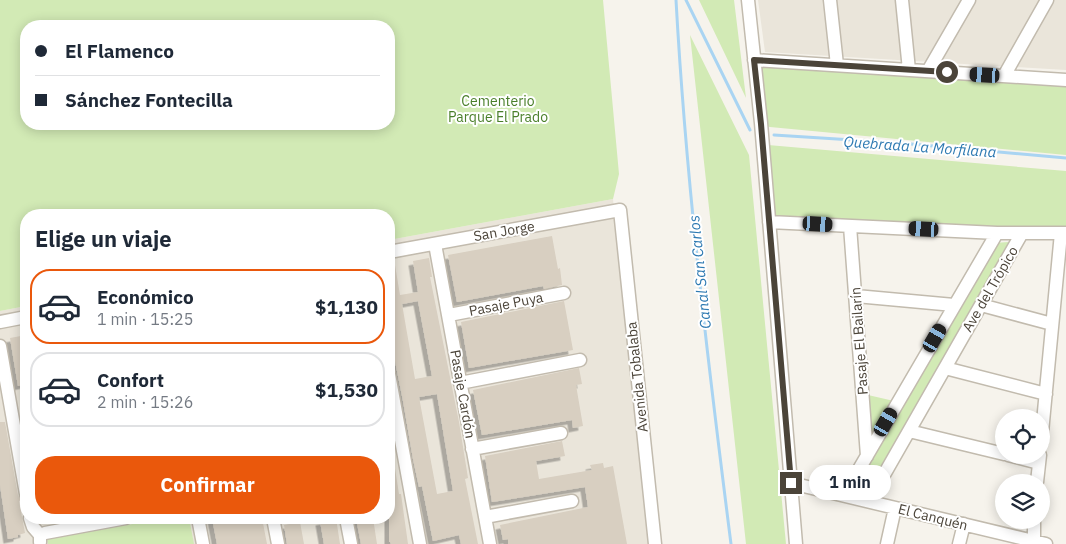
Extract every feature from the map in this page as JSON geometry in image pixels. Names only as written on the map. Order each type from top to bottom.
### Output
[{"type":"street","points":[[748,0],[770,222],[796,544]]},
{"type":"street","points":[[830,0],[837,66]]},
{"type":"street","points":[[902,0],[909,70]]},
{"type":"street","points":[[928,71],[969,0]]},
{"type":"street","points":[[1004,76],[1047,0]]},
{"type":"street","points":[[754,60],[1066,80]]},
{"type":"street","name":"San Jorge","points":[[395,251],[620,210]]},
{"type":"street","name":"Avenida Tobalaba","points":[[620,210],[655,544]]},
{"type":"street","points":[[770,222],[997,233],[1063,233],[1044,409]]},
{"type":"street","name":"Pasaje El Bailarín","points":[[850,226],[867,456]]},
{"type":"street","name":"Ave del Trópico","points":[[844,495],[997,233]]},
{"type":"street","name":"Ave del Trópico","points":[[869,501],[1022,233]]},
{"type":"street","name":"Pasaje Cardón","points":[[435,244],[490,544]]},
{"type":"street","name":"Pasaje Puya","points":[[449,315],[564,292]]},
{"type":"street","points":[[856,296],[954,305]]},
{"type":"street","points":[[981,305],[1052,324]]},
{"type":"street","points":[[0,322],[20,318]]},
{"type":"street","points":[[0,346],[20,460]]},
{"type":"street","points":[[460,383],[580,360]]},
{"type":"street","points":[[945,368],[1046,394]]},
{"type":"street","points":[[395,407],[420,544]]},
{"type":"street","points":[[909,431],[995,452]]},
{"type":"street","points":[[472,449],[561,433]]},
{"type":"street","name":"El Canquén","points":[[791,483],[1038,543]]},
{"type":"street","points":[[485,517],[572,501]]},
{"type":"street","points":[[887,544],[895,508]]},
{"type":"street","points":[[32,524],[40,540]]},
{"type":"street","points":[[40,540],[44,533],[85,524]]},
{"type":"street","points":[[199,524],[202,544]]},
{"type":"street","points":[[274,524],[278,544]]},
{"type":"street","points":[[347,524],[351,544]]},
{"type":"street","points":[[959,544],[964,524]]},
{"type":"street","points":[[1033,529],[1038,543]]},
{"type":"shaded area","points":[[758,0],[1066,0],[1066,70],[765,52]]},
{"type":"shaded area","points":[[613,199],[648,544],[0,544],[0,311],[20,307],[20,524],[395,524],[395,239]]},
{"type":"green space","name":"Cementerio Parque El Prado","points":[[0,0],[603,0],[619,174],[613,199],[395,239],[395,209],[20,209],[20,307],[0,311]]},
{"type":"green space","points":[[699,0],[734,0],[746,98]]},
{"type":"green space","points":[[690,35],[749,155],[786,544],[746,544]]},
{"type":"green space","points":[[759,66],[1066,85],[1066,155],[766,126]]},
{"type":"green space","points":[[768,145],[1066,171],[1066,231],[773,219]]},
{"type":"green space","points":[[1009,242],[867,493],[854,491],[994,243]]},
{"type":"green space","points":[[868,395],[894,401],[873,440]]},
{"type":"green space","points":[[133,524],[190,524],[194,544],[48,544],[47,539]]},
{"type":"building","points":[[552,236],[562,285],[544,289],[543,286],[457,302],[448,255]]},
{"type":"building","points":[[429,258],[432,277],[430,277],[459,422],[468,478],[465,479],[478,544],[461,544],[459,535],[433,541],[422,486],[419,487],[395,361],[395,265],[400,295],[418,292],[413,261]],"holes":[[[418,301],[432,376],[415,379],[402,304]],[[437,394],[453,491],[437,494],[419,397]]]},
{"type":"building","points":[[564,301],[573,350],[469,368],[461,322]]},
{"type":"building","points":[[20,336],[20,386],[18,386],[10,338]]},
{"type":"building","points":[[579,368],[582,384],[576,385],[583,426],[573,428],[572,420],[482,435],[473,390]]},
{"type":"building","points":[[0,422],[5,422],[20,498],[20,524],[23,524],[25,533],[18,535],[18,537],[8,539],[0,485]]},
{"type":"building","points":[[562,441],[565,456],[536,461],[539,479],[592,470],[590,465],[603,463],[604,468],[613,466],[627,544],[508,544],[508,539],[503,540],[500,525],[588,507],[585,487],[492,502],[485,456]]},
{"type":"building","points":[[395,468],[399,494],[401,494],[408,544],[391,544],[389,542],[389,524],[395,524]]},
{"type":"building","points":[[213,524],[263,524],[267,544],[217,544]]},
{"type":"building","points":[[300,524],[304,544],[287,544],[284,525]]},
{"type":"building","points":[[321,524],[337,524],[340,544],[324,544]]},
{"type":"building","points":[[357,524],[374,524],[377,544],[361,544]]},
{"type":"waterway","name":"Canal San Carlos","points":[[676,0],[692,204],[706,340],[731,544]]},
{"type":"waterway","name":"Quebrada La Morfilana","points":[[686,0],[750,130]]},
{"type":"waterway","name":"Quebrada La Morfilana","points":[[774,135],[900,143],[1066,158]]},
{"type":"route","points":[[791,483],[786,440],[770,222],[754,60],[947,72]]}]
